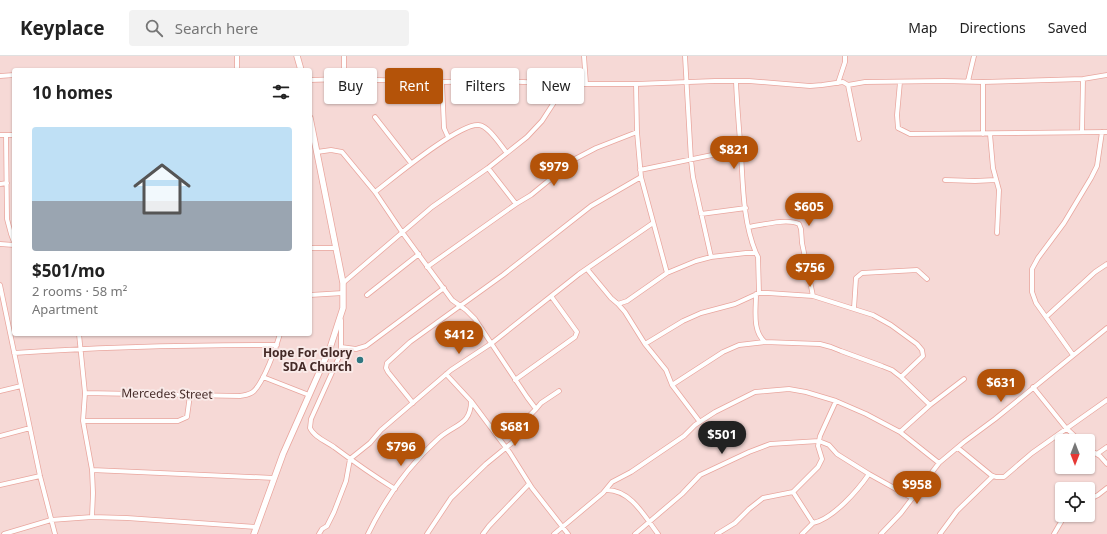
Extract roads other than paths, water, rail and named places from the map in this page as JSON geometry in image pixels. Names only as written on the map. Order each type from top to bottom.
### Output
[{"type":"street","points":[[237,56],[237,68]]},
{"type":"street","points":[[298,56],[301,68]]},
{"type":"street","points":[[344,56],[344,68]]},
{"type":"street","points":[[584,56],[586,84],[686,83],[715,81],[765,82],[797,86],[843,82],[848,86],[859,139]]},
{"type":"street","points":[[685,56],[690,160],[711,257]]},
{"type":"street","points":[[838,83],[845,62],[845,56]]},
{"type":"street","points":[[968,82],[974,56]]},
{"type":"street","points":[[0,76],[12,75]]},
{"type":"street","points":[[848,86],[865,82],[983,82],[1083,78],[1107,75]]},
{"type":"street","points":[[1082,132],[1083,78]]},
{"type":"street","points":[[312,80],[324,80]]},
{"type":"street","points":[[443,82],[527,82]]},
{"type":"street","points":[[736,82],[737,116],[744,195],[753,245],[758,257],[757,332],[760,338],[765,342]]},
{"type":"street","points":[[900,82],[898,128],[910,134],[1107,132]]},
{"type":"street","points":[[983,82],[983,134]]},
{"type":"street","points":[[636,84],[637,132],[641,177],[666,273]]},
{"type":"street","points":[[443,104],[444,128],[448,137]]},
{"type":"street","points":[[343,283],[432,207],[488,168],[527,137],[542,120],[553,104]]},
{"type":"street","points":[[375,117],[411,164]]},
{"type":"street","points":[[375,192],[448,137],[473,125],[479,125],[490,132],[507,153]]},
{"type":"street","points":[[254,534],[283,454],[330,348],[343,308],[343,283],[312,128]]},
{"type":"street","points":[[427,267],[531,195],[575,160],[596,148],[637,132]]},
{"type":"street","points":[[1073,355],[1036,303],[1032,292],[1032,269],[1038,258],[1064,224],[1091,178],[1097,166],[1102,132]]},
{"type":"street","points":[[990,134],[992,162],[1000,195],[997,233]]},
{"type":"street","points":[[0,135],[12,135]]},
{"type":"street","points":[[6,135],[7,219],[12,237]]},
{"type":"street","points":[[640,170],[740,149]]},
{"type":"street","points":[[317,152],[331,150],[342,152],[375,192],[402,232],[452,300],[471,314],[536,409]]},
{"type":"street","points":[[488,168],[516,204]]},
{"type":"street","points":[[413,403],[388,372],[386,368],[387,363],[410,342],[503,275],[591,206],[641,177]]},
{"type":"street","points":[[945,180],[996,180]]},
{"type":"street","points":[[0,184],[7,183]]},
{"type":"street","points":[[701,214],[746,208]]},
{"type":"street","points":[[749,227],[781,222],[796,222],[799,224],[813,296]]},
{"type":"street","points":[[319,534],[322,529],[327,526],[334,512],[346,481],[350,459],[370,443],[381,430],[451,370],[492,343],[587,269],[653,223]]},
{"type":"street","points":[[0,244],[12,243]]},
{"type":"street","points":[[312,248],[336,248]]},
{"type":"street","points":[[618,304],[627,301],[666,273],[711,257],[756,253]]},
{"type":"street","points":[[367,294],[419,254]]},
{"type":"street","points":[[1046,317],[1095,272],[1107,264]]},
{"type":"street","points":[[587,269],[611,298],[625,312],[645,344],[666,370],[672,385],[700,422]]},
{"type":"street","points":[[854,308],[856,278],[862,273],[917,270],[927,279]]},
{"type":"street","points":[[0,287],[40,476],[54,534]]},
{"type":"street","points":[[341,347],[356,349],[366,346],[444,288]]},
{"type":"street","points":[[312,295],[343,293]]},
{"type":"street","points":[[645,344],[683,321],[700,313],[735,304],[758,294],[813,296],[854,308],[884,320],[922,350],[923,356],[901,377]]},
{"type":"street","points":[[515,380],[575,336],[577,332],[551,296]]},
{"type":"street","points":[[341,315],[341,347],[339,357],[309,426],[312,433],[395,489]]},
{"type":"street","points":[[881,534],[901,513],[939,463],[1107,328]]},
{"type":"street","points":[[79,336],[85,393],[83,421],[92,470],[92,517]]},
{"type":"street","points":[[279,336],[263,377],[309,395]]},
{"type":"street","points":[[672,385],[723,352],[739,345],[765,342],[808,343],[831,347],[892,370],[930,405]]},
{"type":"street","points":[[14,353],[80,348],[183,345],[277,345]]},
{"type":"street","points":[[446,374],[471,401],[506,447],[529,484],[568,534]]},
{"type":"street","name":"Mercedes Street","points":[[85,393],[248,395],[254,390],[263,377]]},
{"type":"street","points":[[900,432],[930,405],[964,379]]},
{"type":"street","points":[[0,390],[21,386]]},
{"type":"street","points":[[1033,387],[1072,434]]},
{"type":"street","points":[[554,534],[607,490],[612,482],[631,472],[684,436],[700,422],[715,412],[755,392],[789,389],[836,400],[900,432],[939,463]]},
{"type":"street","points":[[427,534],[451,498],[486,464],[524,433],[525,420],[541,403],[559,391]]},
{"type":"street","points":[[83,421],[178,421],[187,417],[190,395]]},
{"type":"street","points":[[717,534],[735,522],[763,498],[793,492],[821,463],[821,453],[818,446],[819,441],[822,429],[836,400]]},
{"type":"street","points":[[958,448],[993,476],[1000,478],[1007,476],[1024,459],[1107,400]]},
{"type":"street","points":[[368,534],[384,502],[421,455],[450,430],[465,421],[471,411],[471,401]]},
{"type":"street","points":[[0,436],[30,428]]},
{"type":"street","points":[[635,534],[682,494],[700,475],[712,468],[770,444],[819,441],[829,445],[837,454],[869,474],[912,498]]},
{"type":"street","points":[[1107,447],[1097,454],[1104,459],[1107,464]]},
{"type":"street","points":[[92,470],[274,478]]},
{"type":"street","points":[[802,534],[813,523],[827,518],[836,511],[869,474]]},
{"type":"street","points":[[0,486],[40,476]]},
{"type":"street","points":[[940,534],[957,511],[993,476]]},
{"type":"street","points":[[483,534],[529,484]]},
{"type":"street","points":[[1095,496],[1107,488]]},
{"type":"street","points":[[607,490],[620,491],[626,496],[636,506],[658,534]]},
{"type":"street","points":[[793,492],[813,523]]},
{"type":"street","points":[[4,534],[51,520],[92,517],[256,527]]},
{"type":"street","points":[[1054,534],[1061,522]]},
{"type":"place","name":"Hope For Glory SDA Church","points":[[360,360]]}]
